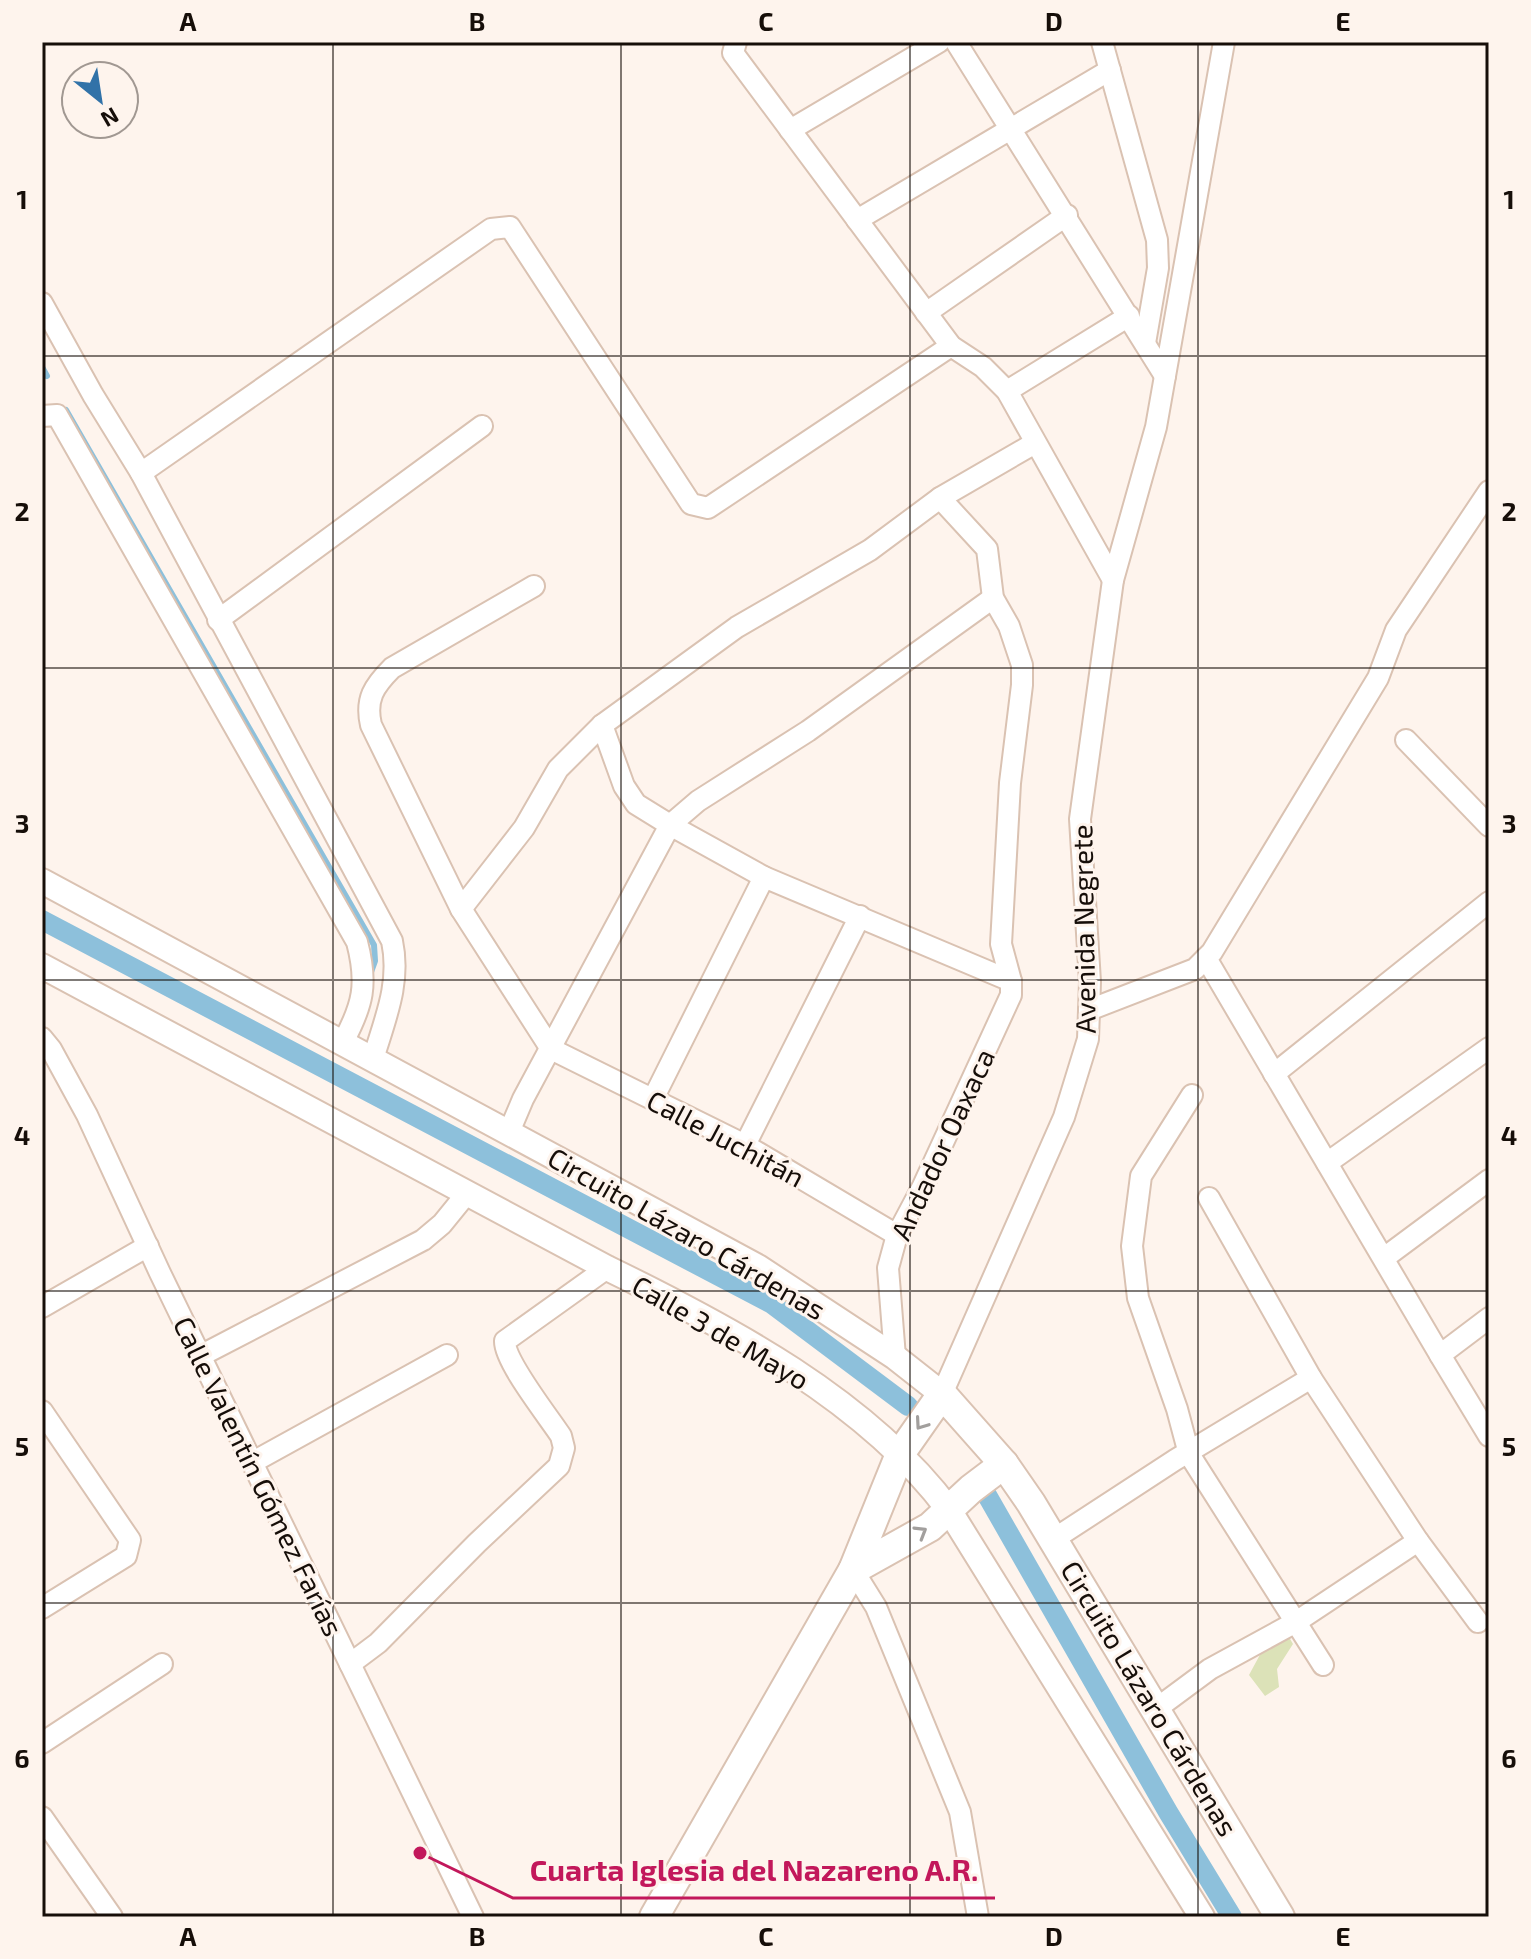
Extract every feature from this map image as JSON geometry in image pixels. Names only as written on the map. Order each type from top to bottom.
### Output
[{"type":"main road","points":[[654,1917],[853,1570],[900,1454],[942,1394]]},
{"type":"main road","name":"Circuito Lázaro Cárdenas","points":[[942,1394],[1004,1464],[1054,1539],[1280,1917]]},
{"type":"main road","points":[[853,1570],[930,1527],[1004,1464]]},
{"type":"street","points":[[736,42],[733,53],[951,346],[983,367],[1007,391],[1113,580]]},
{"type":"street","points":[[790,130],[939,42]]},
{"type":"street","points":[[956,42],[1165,376]]},
{"type":"street","points":[[1102,42],[1157,240],[1158,268],[1145,343]]},
{"type":"street","name":"Avenida Negrete","points":[[942,1394],[1064,1117],[1088,1039],[1090,982],[1080,819],[1113,580],[1156,427],[1223,44]]},
{"type":"street","points":[[857,220],[1110,70]]},
{"type":"street","points":[[926,313],[1067,215]]},
{"type":"street","points":[[141,473],[491,229],[510,227],[691,504],[708,508],[951,346]]},
{"type":"street","points":[[42,303],[141,473],[392,941],[396,975],[373,1059]]},
{"type":"street","points":[[1007,391],[1129,316]]},
{"type":"street","points":[[42,416],[57,415],[357,942],[364,968],[358,1013],[343,1042]]},
{"type":"street","points":[[218,620],[482,426]]},
{"type":"street","points":[[461,909],[524,828],[558,769],[602,725],[737,627],[870,550],[940,498],[1035,443]]},
{"type":"street","points":[[1089,1010],[1195,969],[1212,952],[1378,678],[1396,630],[1489,491]]},
{"type":"street","points":[[940,498],[987,549],[993,598],[1009,626],[1022,665],[1010,783],[1001,944],[1011,981]]},
{"type":"street","points":[[534,586],[392,668],[377,682],[367,709],[371,725],[461,909],[551,1049]]},
{"type":"street","points":[[509,1132],[523,1099],[670,825],[698,801],[808,731],[993,598]]},
{"type":"street","points":[[602,725],[624,786],[636,804],[764,877],[1011,981]]},
{"type":"street","points":[[1406,740],[1489,826]]},
{"type":"street","points":[[653,1099],[764,877]]},
{"type":"street","name":"Circuito Lázaro Cárdenas","points":[[42,881],[758,1267],[895,1357],[942,1394]]},
{"type":"street","points":[[1274,1074],[1489,902]]},
{"type":"street","points":[[745,1145],[860,916]]},
{"type":"street","points":[[1206,958],[1489,1436]]},
{"type":"street","name":"Calle 3 de Mayo","points":[[43,969],[607,1268],[691,1309],[808,1380],[900,1454],[949,1510],[1202,1917]]},
{"type":"street","name":"Andador Oaxaca","points":[[895,1357],[888,1268],[897,1235],[923,1186],[1011,995],[1011,981]]},
{"type":"street","name":"Calle Valentín Gómez Farías","points":[[42,1038],[87,1115],[200,1356],[473,1917]]},
{"type":"street","points":[[1327,1163],[1489,1048]]},
{"type":"street","name":"Calle Juchitán","points":[[551,1049],[745,1145],[897,1235]]},
{"type":"street","points":[[1192,1095],[1141,1176],[1132,1246],[1138,1298],[1177,1409],[1189,1454],[1323,1665]]},
{"type":"street","points":[[1384,1258],[1489,1180]]},
{"type":"street","points":[[200,1356],[423,1240],[442,1224],[468,1192]]},
{"type":"street","points":[[1209,1198],[1311,1378],[1418,1541],[1478,1622]]},
{"type":"street","points":[[42,1307],[148,1246]]},
{"type":"street","points":[[350,1664],[378,1643],[559,1466],[564,1448],[561,1436],[512,1362],[505,1349],[505,1341],[607,1268]]},
{"type":"street","points":[[1440,1355],[1489,1318]]},
{"type":"street","points":[[253,1462],[447,1355]]},
{"type":"street","points":[[1054,1539],[1311,1378]]},
{"type":"street","points":[[42,1608],[126,1556],[130,1540],[45,1421]]},
{"type":"street","points":[[1156,1709],[1210,1669],[1296,1622],[1418,1541]]},
{"type":"street","points":[[853,1570],[882,1620],[960,1812],[978,1917]]},
{"type":"street","points":[[42,1743],[162,1664]]},
{"type":"street","points":[[42,1817],[112,1917]]},
{"type":"green space","points":[[1286,1632],[1293,1644],[1277,1669],[1279,1687],[1265,1696],[1249,1675],[1269,1638]]},
{"type":"waterway","points":[[42,367],[47,376]]},
{"type":"waterway","points":[[66,410],[374,945],[375,961],[370,975]]},
{"type":"waterway","points":[[42,920],[772,1304],[908,1406]]},
{"type":"waterway","points":[[980,1483],[1168,1812],[1232,1917]]},
{"type":"place","name":"Cuarta Iglesia del Nazareno A.R.","points":[[420,1853]]}]
